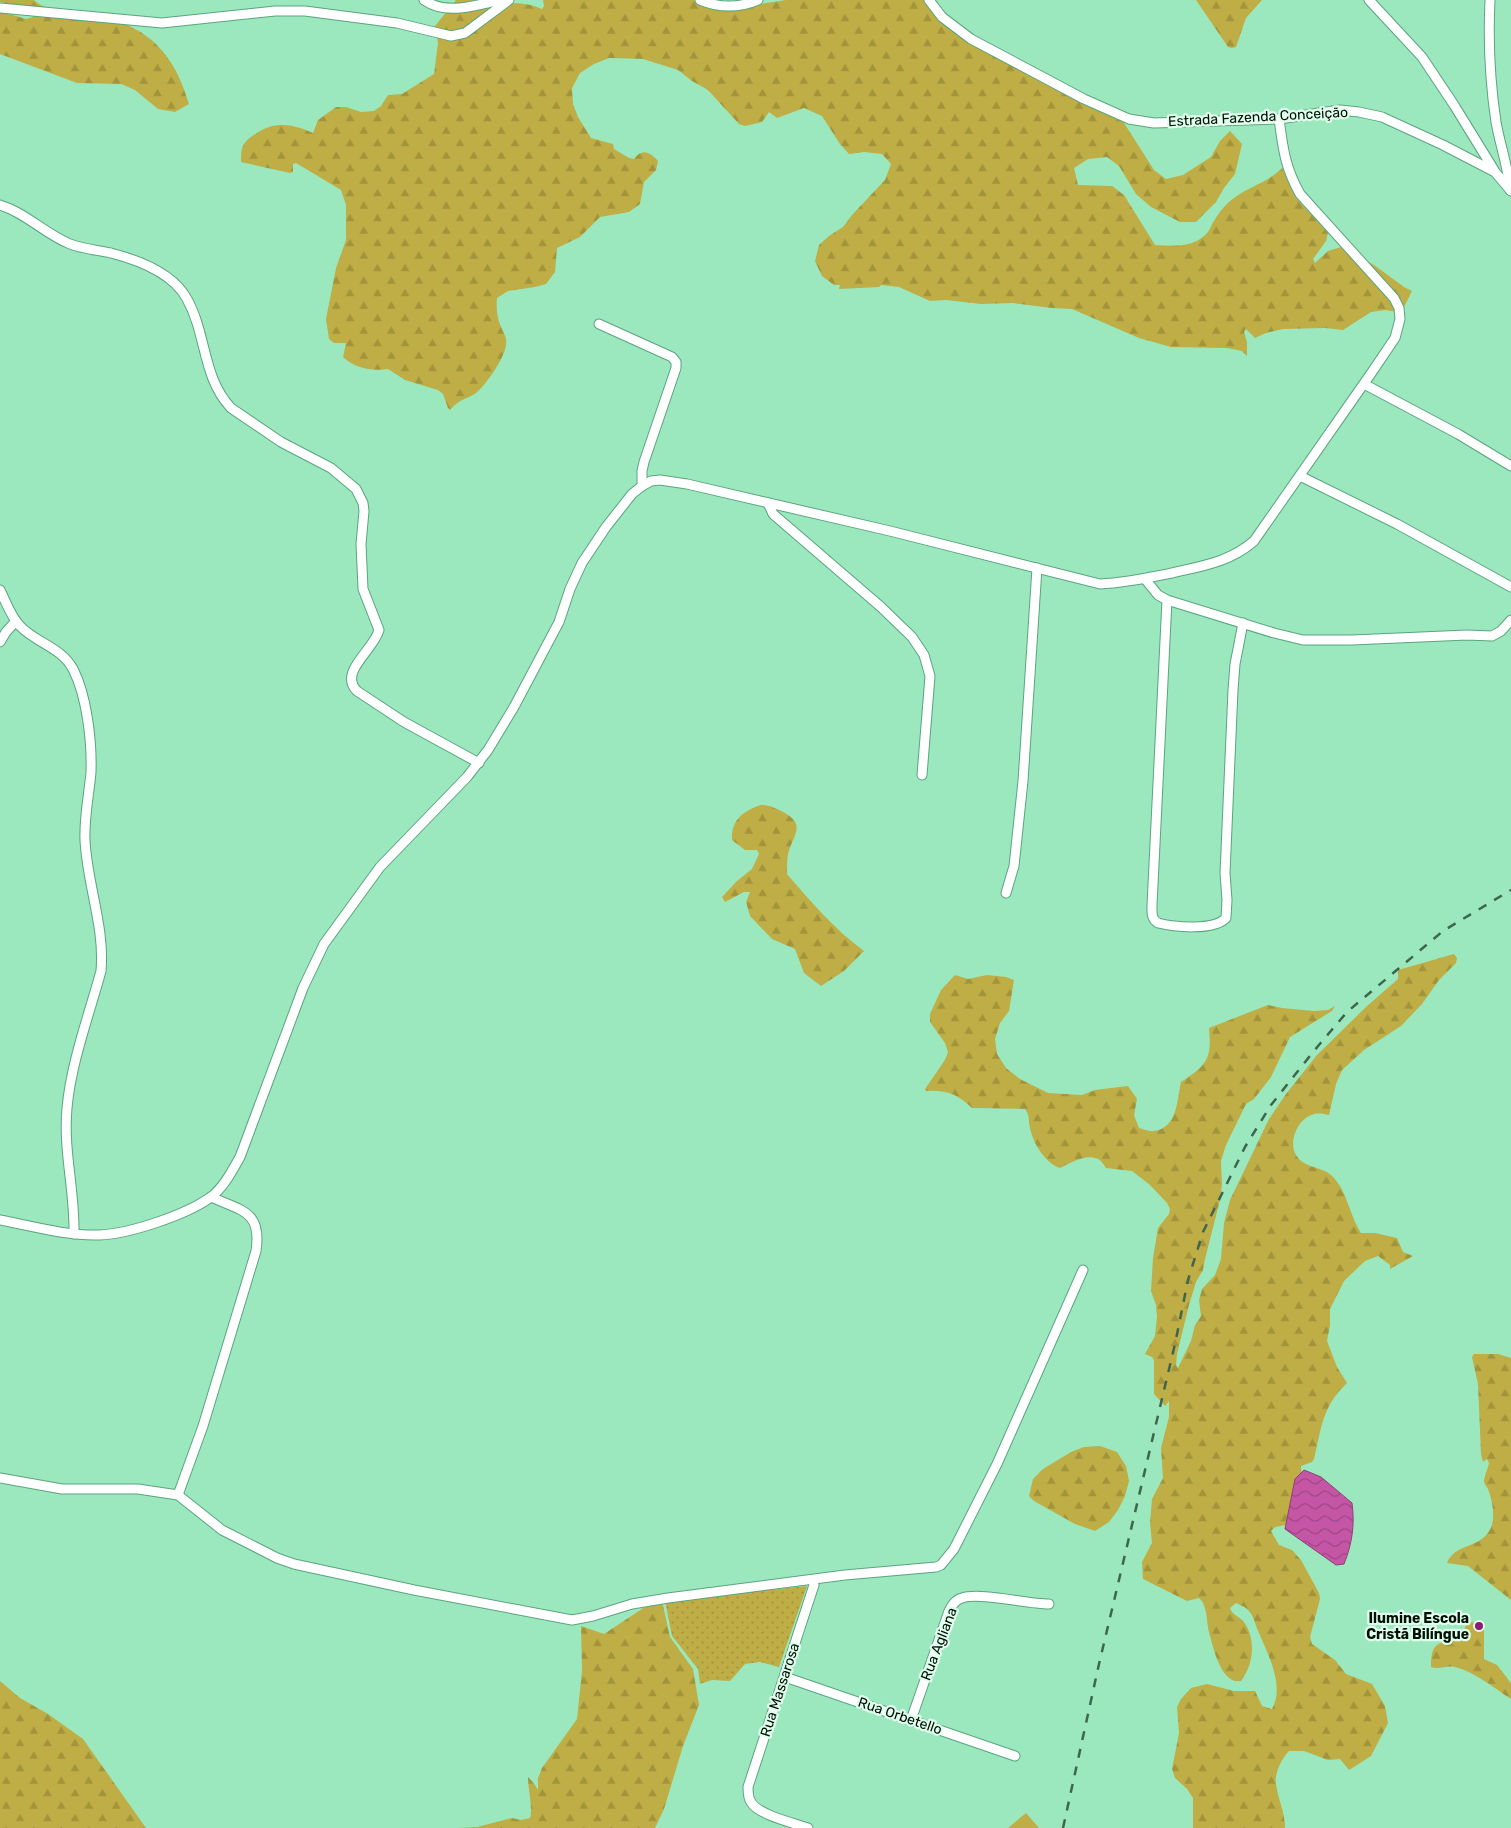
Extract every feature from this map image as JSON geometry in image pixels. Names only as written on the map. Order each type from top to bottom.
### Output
[{"type":"street","points":[[424,0],[434,6],[446,9],[465,8],[501,0]]},
{"type":"street","points":[[0,8],[162,22],[275,11],[305,11],[397,23],[451,36],[464,33],[509,0]]},
{"type":"street","points":[[700,0],[716,5],[734,6],[758,0]]},
{"type":"street","name":"Estrada Fazenda Conceição","points":[[929,0],[942,17],[971,39],[1084,99],[1129,119],[1154,123],[1279,119],[1340,110],[1359,112],[1382,117],[1495,172],[1510,190]]},
{"type":"street","points":[[1369,0],[1422,57],[1495,172]]},
{"type":"street","points":[[1490,0],[1490,70],[1496,124],[1508,170],[1510,190]]},
{"type":"street","points":[[0,1220],[74,1234],[99,1235],[130,1230],[187,1210],[211,1197],[227,1179],[240,1157],[303,988],[324,944],[380,868],[479,763],[514,707],[542,655],[559,622],[570,589],[582,564],[632,494],[651,481],[660,480],[687,484],[890,531],[1100,584],[1135,582],[1215,564],[1245,549],[1254,542],[1395,338],[1400,319],[1397,302],[1300,194],[1291,177],[1285,158],[1279,119]]},
{"type":"street","points":[[0,205],[22,215],[71,244],[130,259],[158,271],[175,283],[187,299],[198,328],[213,382],[226,402],[235,411],[260,426],[281,442],[330,468],[356,489],[364,511],[361,544],[363,589],[379,630],[373,643],[353,670],[351,684],[357,691],[404,722],[479,763]]},
{"type":"street","points":[[599,324],[672,357],[676,362],[676,368],[644,462],[642,486]]},
{"type":"street","points":[[1364,384],[1458,434],[1511,466]]},
{"type":"street","points":[[1300,476],[1397,524],[1511,587]]},
{"type":"street","points":[[768,503],[773,514],[881,607],[919,646],[927,662],[930,676],[922,775]]},
{"type":"street","points":[[1006,893],[1014,866],[1022,790],[1037,568]]},
{"type":"street","points":[[1145,579],[1158,595],[1168,600],[1294,639],[1352,640],[1467,635],[1492,636],[1502,631],[1511,620]]},
{"type":"street","points":[[0,590],[16,621],[27,632],[56,649],[72,666],[81,688],[91,755],[85,840],[101,942],[102,962],[73,1070],[67,1108],[67,1150],[74,1210],[74,1234]]},
{"type":"street","points":[[1168,600],[1152,905],[1152,916],[1154,921],[1158,923],[1203,927],[1218,924],[1226,918],[1225,873],[1233,690],[1235,664],[1243,623]]},
{"type":"street","points":[[0,642],[16,621]]},
{"type":"street","points":[[178,1495],[203,1426],[256,1251],[258,1238],[257,1225],[248,1215],[211,1197]]},
{"type":"street","points":[[0,1478],[62,1489],[138,1489],[178,1495],[222,1530],[277,1558],[294,1564],[414,1590],[572,1620],[593,1616],[632,1604],[668,1598],[845,1575],[936,1567],[941,1565],[954,1549],[997,1464],[1083,1270]]},
{"type":"street","name":"Rua Massarosa","points":[[808,1828],[763,1812],[751,1803],[748,1795],[750,1780],[814,1585]]},
{"type":"street","name":"Rua Agliana","points":[[910,1720],[952,1604],[963,1597],[976,1596],[1049,1604]]},
{"type":"street","name":"Rua Orbetello","points":[[785,1677],[1015,1756]]},
{"type":"green space","points":[[0,0],[34,0],[45,7],[92,14],[130,26],[160,48],[181,81],[189,104],[175,112],[158,109],[135,90],[121,84],[77,83],[0,54],[0,11],[26,19],[33,17],[32,11],[0,2]]},
{"type":"green space","points":[[456,0],[477,0],[480,7],[485,8],[520,3],[542,9],[544,6],[543,0],[694,0],[703,4],[736,8],[786,0],[926,0],[937,16],[963,39],[1022,65],[1119,115],[1154,170],[1166,179],[1183,175],[1211,157],[1220,141],[1230,131],[1242,144],[1235,174],[1216,202],[1196,222],[1180,222],[1151,207],[1136,194],[1119,166],[1107,157],[1088,159],[1074,168],[1078,185],[1112,186],[1124,195],[1155,245],[1182,245],[1201,239],[1207,233],[1218,214],[1231,200],[1282,168],[1296,198],[1328,233],[1326,241],[1313,259],[1315,263],[1328,251],[1341,247],[1374,265],[1412,291],[1401,313],[1386,310],[1371,312],[1343,330],[1325,328],[1283,329],[1255,338],[1246,329],[1244,332],[1247,342],[1247,356],[1242,351],[1227,348],[1171,347],[1139,338],[1072,309],[1013,303],[981,304],[946,300],[930,301],[899,287],[881,285],[879,287],[839,289],[840,285],[834,285],[822,276],[815,261],[819,245],[843,227],[885,180],[891,164],[882,154],[864,152],[849,154],[840,144],[822,116],[804,108],[777,118],[769,112],[762,122],[745,126],[739,124],[708,90],[678,70],[643,59],[609,58],[594,64],[580,73],[572,88],[573,104],[578,117],[591,138],[613,144],[614,149],[629,158],[634,159],[643,152],[652,155],[658,161],[656,170],[644,182],[640,204],[629,212],[600,217],[580,237],[557,248],[555,272],[546,284],[508,291],[497,298],[498,318],[506,339],[504,353],[491,376],[480,389],[457,403],[450,410],[443,394],[438,390],[405,380],[388,369],[376,370],[359,367],[343,357],[346,343],[334,343],[329,339],[326,319],[336,268],[346,240],[346,205],[341,190],[296,163],[293,164],[293,172],[290,173],[241,162],[241,158],[245,142],[264,129],[284,125],[313,133],[318,120],[336,107],[346,107],[361,112],[374,111],[381,106],[388,95],[402,94],[434,74],[438,43],[435,26]]},
{"type":"green space","points":[[1196,0],[1262,0],[1246,18],[1236,47],[1232,48],[1228,47]]},
{"type":"green space","points":[[761,805],[770,806],[783,812],[795,821],[796,831],[788,854],[787,874],[833,924],[864,951],[844,971],[821,986],[804,973],[795,949],[772,939],[750,916],[746,902],[750,892],[744,892],[725,902],[722,897],[752,869],[759,854],[757,850],[745,850],[732,840],[732,833],[739,817]]},
{"type":"green space","points":[[1454,954],[1457,958],[1456,963],[1439,980],[1422,1004],[1401,1026],[1364,1050],[1342,1070],[1336,1084],[1329,1115],[1314,1114],[1308,1116],[1299,1125],[1293,1143],[1296,1155],[1300,1160],[1325,1171],[1334,1178],[1345,1197],[1361,1233],[1375,1233],[1397,1238],[1403,1252],[1413,1256],[1390,1269],[1390,1265],[1378,1256],[1365,1261],[1344,1281],[1330,1309],[1327,1341],[1337,1367],[1347,1383],[1332,1400],[1324,1418],[1314,1459],[1312,1462],[1301,1466],[1303,1493],[1286,1525],[1275,1527],[1271,1531],[1279,1545],[1292,1550],[1301,1560],[1319,1593],[1320,1599],[1310,1637],[1312,1644],[1335,1660],[1346,1674],[1372,1684],[1385,1706],[1388,1723],[1371,1756],[1349,1770],[1340,1759],[1328,1760],[1304,1751],[1289,1751],[1279,1766],[1276,1776],[1285,1828],[1193,1828],[1193,1798],[1187,1789],[1175,1778],[1172,1769],[1179,1733],[1177,1707],[1181,1699],[1191,1688],[1207,1684],[1234,1691],[1255,1691],[1262,1706],[1272,1709],[1277,1691],[1270,1660],[1253,1617],[1246,1608],[1236,1603],[1230,1608],[1244,1622],[1252,1644],[1249,1667],[1241,1681],[1234,1681],[1228,1677],[1219,1664],[1202,1601],[1199,1598],[1187,1601],[1143,1579],[1142,1562],[1152,1543],[1150,1523],[1152,1499],[1163,1478],[1161,1448],[1169,1417],[1169,1401],[1165,1406],[1154,1394],[1154,1360],[1145,1354],[1155,1336],[1157,1317],[1156,1305],[1151,1291],[1153,1258],[1158,1228],[1169,1214],[1170,1209],[1167,1203],[1150,1185],[1132,1171],[1106,1168],[1100,1160],[1093,1157],[1078,1159],[1060,1168],[1049,1162],[1037,1146],[1025,1109],[972,1108],[951,1094],[940,1091],[926,1091],[925,1089],[945,1060],[948,1052],[945,1043],[930,1022],[930,1014],[941,990],[955,975],[968,979],[987,975],[1014,980],[1009,1011],[1000,1023],[995,1039],[997,1054],[1006,1068],[1020,1079],[1048,1093],[1082,1095],[1095,1090],[1128,1086],[1137,1099],[1134,1115],[1139,1128],[1152,1131],[1162,1129],[1172,1119],[1181,1082],[1197,1071],[1206,1060],[1210,1047],[1209,1028],[1268,1005],[1314,1011],[1328,1010],[1335,1006],[1332,1011],[1290,1037],[1271,1077],[1254,1099],[1246,1104],[1226,1145],[1221,1161],[1222,1184],[1220,1200],[1203,1270],[1196,1282],[1189,1305],[1177,1354],[1176,1365],[1178,1368],[1191,1341],[1195,1325],[1201,1316],[1199,1300],[1202,1289],[1215,1275],[1221,1259],[1224,1223],[1230,1200],[1269,1119],[1317,1055],[1367,1006],[1398,979],[1398,970]]},
{"type":"green space","points":[[1474,1354],[1498,1354],[1511,1358],[1511,1600],[1468,1566],[1447,1563],[1455,1553],[1482,1539],[1490,1529],[1493,1518],[1491,1500],[1484,1482],[1489,1463],[1487,1459],[1483,1462],[1481,1454],[1478,1384],[1472,1357]]},
{"type":"green space","points":[[1100,1446],[1117,1452],[1126,1466],[1129,1481],[1125,1496],[1109,1522],[1095,1531],[1075,1524],[1034,1501],[1029,1496],[1033,1479],[1043,1469],[1071,1452],[1084,1447]]},
{"type":"green space","points":[[807,1586],[779,1667],[760,1662],[745,1664],[730,1681],[712,1680],[700,1684],[698,1669],[672,1636],[665,1601]]},
{"type":"green space","points":[[662,1601],[670,1637],[693,1669],[699,1705],[683,1746],[664,1809],[655,1828],[457,1828],[477,1827],[512,1818],[521,1820],[530,1818],[528,1777],[538,1790],[538,1778],[542,1768],[577,1719],[582,1671],[581,1626],[604,1634],[648,1605]]},
{"type":"green space","points":[[1472,1622],[1484,1629],[1484,1659],[1497,1665],[1511,1683],[1511,1699],[1462,1669],[1431,1667],[1434,1648],[1441,1643],[1460,1640],[1466,1625]]},
{"type":"green space","points":[[0,1681],[20,1698],[48,1714],[83,1739],[146,1828],[0,1828]]},
{"type":"green space","points":[[1026,1813],[1039,1828],[1008,1828]]},
{"type":"water","points":[[1304,1470],[1321,1477],[1352,1503],[1352,1534],[1344,1564],[1336,1565],[1285,1529],[1295,1479]]},
{"type":"railway","points":[[1063,1828],[1099,1664],[1175,1344],[1188,1280],[1203,1232],[1245,1147],[1271,1105],[1347,1012],[1443,931],[1511,890]]},
{"type":"place","name":"Ilumine Escola Cristã Bilíngue","points":[[1479,1626]]}]
